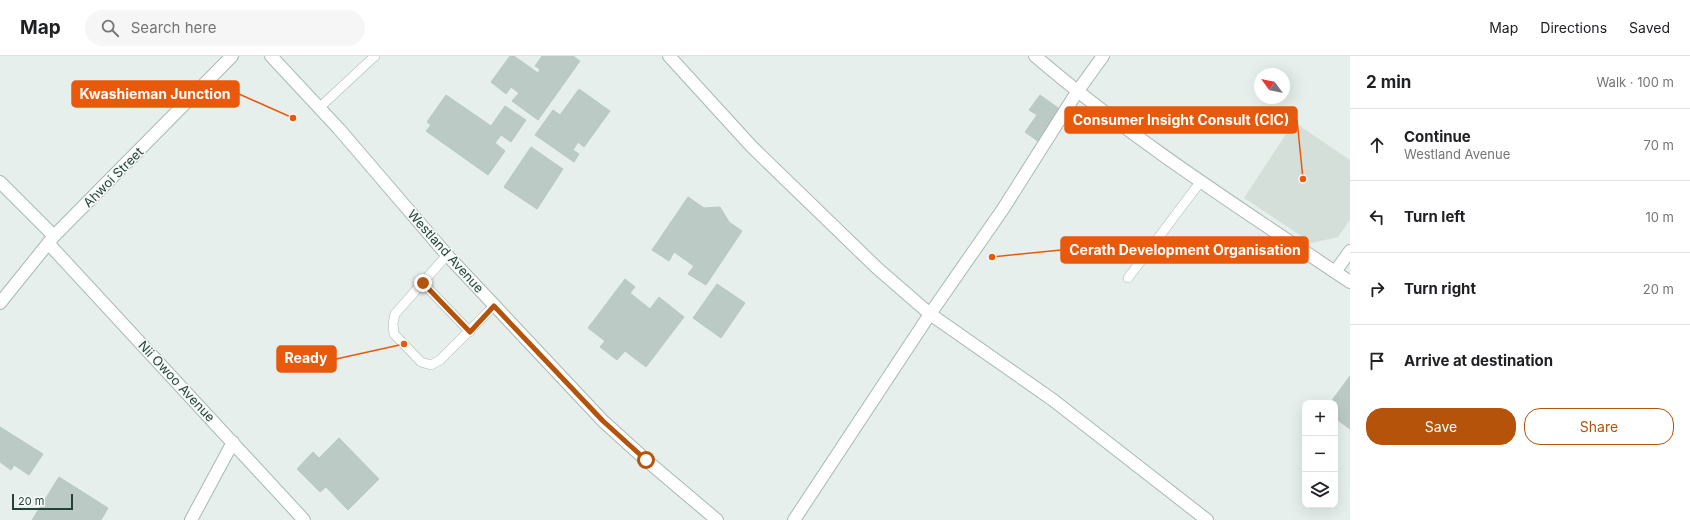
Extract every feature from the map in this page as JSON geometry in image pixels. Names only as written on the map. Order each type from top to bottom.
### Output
[{"type":"street","name":"Ahwoi Street","points":[[0,303],[51,239],[232,56]]},
{"type":"street","name":"Westland Avenue","points":[[270,56],[319,108],[447,255],[603,421],[646,460],[717,520]]},
{"type":"street","points":[[669,56],[752,147],[877,268],[930,314],[1054,400],[1207,520]]},
{"type":"street","points":[[1035,56],[1077,92],[1200,181],[1350,282]]},
{"type":"street","points":[[794,520],[930,314],[1003,209],[1077,92],[1103,56]]},
{"type":"street","name":"Nii Owoo Avenue","points":[[0,182],[304,520]]},
{"type":"street","points":[[1335,272],[1350,251]]},
{"type":"street","points":[[190,520],[233,442]]},
{"type":"lane","points":[[319,108],[375,56]]},
{"type":"lane","points":[[1128,278],[1200,181]]},
{"type":"lane","points":[[447,255],[395,314],[393,324],[394,334],[421,362],[431,365],[440,360],[470,332],[494,306]]},
{"type":"lane","points":[[423,283],[470,332]]},
{"type":"shaded area","points":[[1294,122],[1350,160],[1350,220],[1338,237],[1312,243],[1244,198]]},
{"type":"building","points":[[510,56],[514,56],[538,73],[540,69],[535,66],[542,56],[573,56],[580,61],[538,120],[512,101],[519,93],[511,87],[506,94],[491,82]]},
{"type":"building","points":[[579,89],[610,111],[584,147],[578,142],[573,150],[579,154],[574,162],[535,135],[553,110],[560,115]]},
{"type":"building","points":[[446,95],[491,126],[505,106],[526,120],[511,142],[501,135],[495,143],[505,151],[488,175],[426,131],[431,125],[427,122]]},
{"type":"building","points":[[1040,95],[1061,110],[1039,142],[1025,132],[1037,115],[1029,110]]},
{"type":"building","points":[[531,147],[563,169],[537,209],[504,187]]},
{"type":"building","points":[[688,197],[704,208],[720,207],[729,222],[742,231],[706,285],[688,274],[694,266],[674,252],[669,261],[652,250]]},
{"type":"building","points":[[625,279],[635,287],[630,293],[650,309],[659,297],[684,317],[646,367],[625,351],[617,360],[600,347],[605,341],[588,328]]},
{"type":"building","points":[[717,284],[745,303],[721,338],[693,318]]},
{"type":"building","points":[[1350,376],[1350,429],[1338,420],[1338,400],[1332,400]]},
{"type":"building","points":[[0,427],[43,454],[29,475],[14,465],[11,470],[0,462]]},
{"type":"building","points":[[339,438],[379,479],[348,510],[326,487],[320,492],[297,469],[313,452],[319,458]]},
{"type":"building","points":[[59,477],[108,508],[101,520],[32,520]]},
{"type":"place","name":"Kwashieman Junction","points":[[293,118]]},
{"type":"place","name":"Consumer Insight Consult (CIC)","points":[[1303,179]]},
{"type":"place","name":"Cerath Development Organisation","points":[[992,257]]},
{"type":"place","name":"Ready","points":[[404,344]]},
{"type":"route","points":[[423,283],[470,332],[494,306],[603,421],[646,460]]}]
